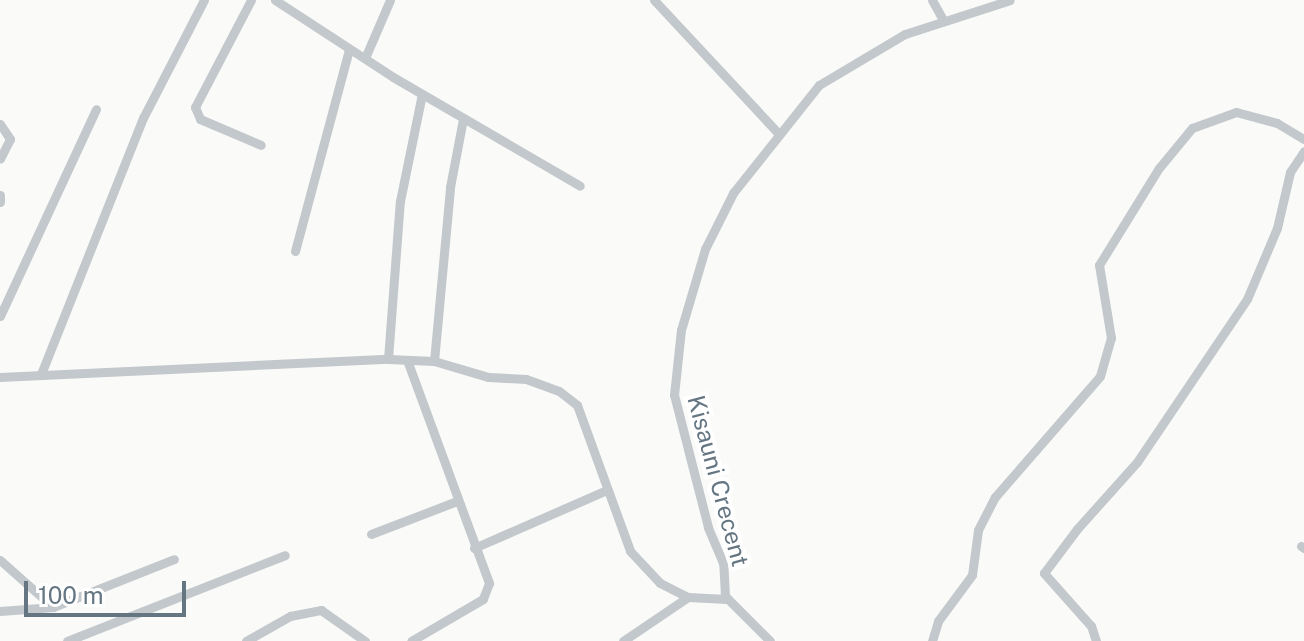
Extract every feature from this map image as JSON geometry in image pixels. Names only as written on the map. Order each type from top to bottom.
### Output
[{"type":"street","points":[[41,374],[143,118],[204,0]]},
{"type":"street","points":[[251,0],[195,107],[200,119],[261,145]]},
{"type":"street","points":[[275,0],[422,94],[580,186]]},
{"type":"street","points":[[365,58],[390,0]]},
{"type":"street","points":[[654,0],[778,133]]},
{"type":"street","points":[[932,0],[943,20]]},
{"type":"street","name":"Kisauni Crecent","points":[[770,641],[727,599],[723,563],[682,435],[674,371],[683,321],[710,237],[733,193],[778,133],[836,72],[905,34],[1010,0]]},
{"type":"street","points":[[295,251],[349,49]]},
{"type":"street","points":[[388,359],[400,201],[422,94]]},
{"type":"street","points":[[0,316],[96,109]]},
{"type":"street","points":[[932,641],[938,621],[972,575],[978,530],[995,497],[1100,376],[1111,338],[1099,265],[1167,156],[1192,128],[1236,112],[1277,123],[1304,139]]},
{"type":"street","points":[[434,361],[450,187],[463,119]]},
{"type":"street","points":[[0,124],[10,139],[0,159]]},
{"type":"street","points":[[1096,641],[1091,626],[1044,573],[1084,519],[1137,462],[1247,299],[1273,241],[1290,172],[1304,151]]},
{"type":"street","points":[[0,195],[0,202]]},
{"type":"street","points":[[0,377],[388,359],[434,361],[488,377],[526,379],[570,398],[584,416],[624,541],[640,565],[671,591],[688,597],[727,599]]},
{"type":"street","points":[[407,360],[488,592],[411,641]]},
{"type":"street","points":[[474,548],[607,490]]},
{"type":"street","points":[[371,534],[457,501]]},
{"type":"street","points":[[67,641],[285,555]]},
{"type":"street","points":[[0,611],[53,607],[174,559]]},
{"type":"street","points":[[0,560],[53,607]]},
{"type":"street","points":[[623,641],[688,597]]},
{"type":"street","points":[[246,641],[290,616],[321,610],[365,641]]}]
